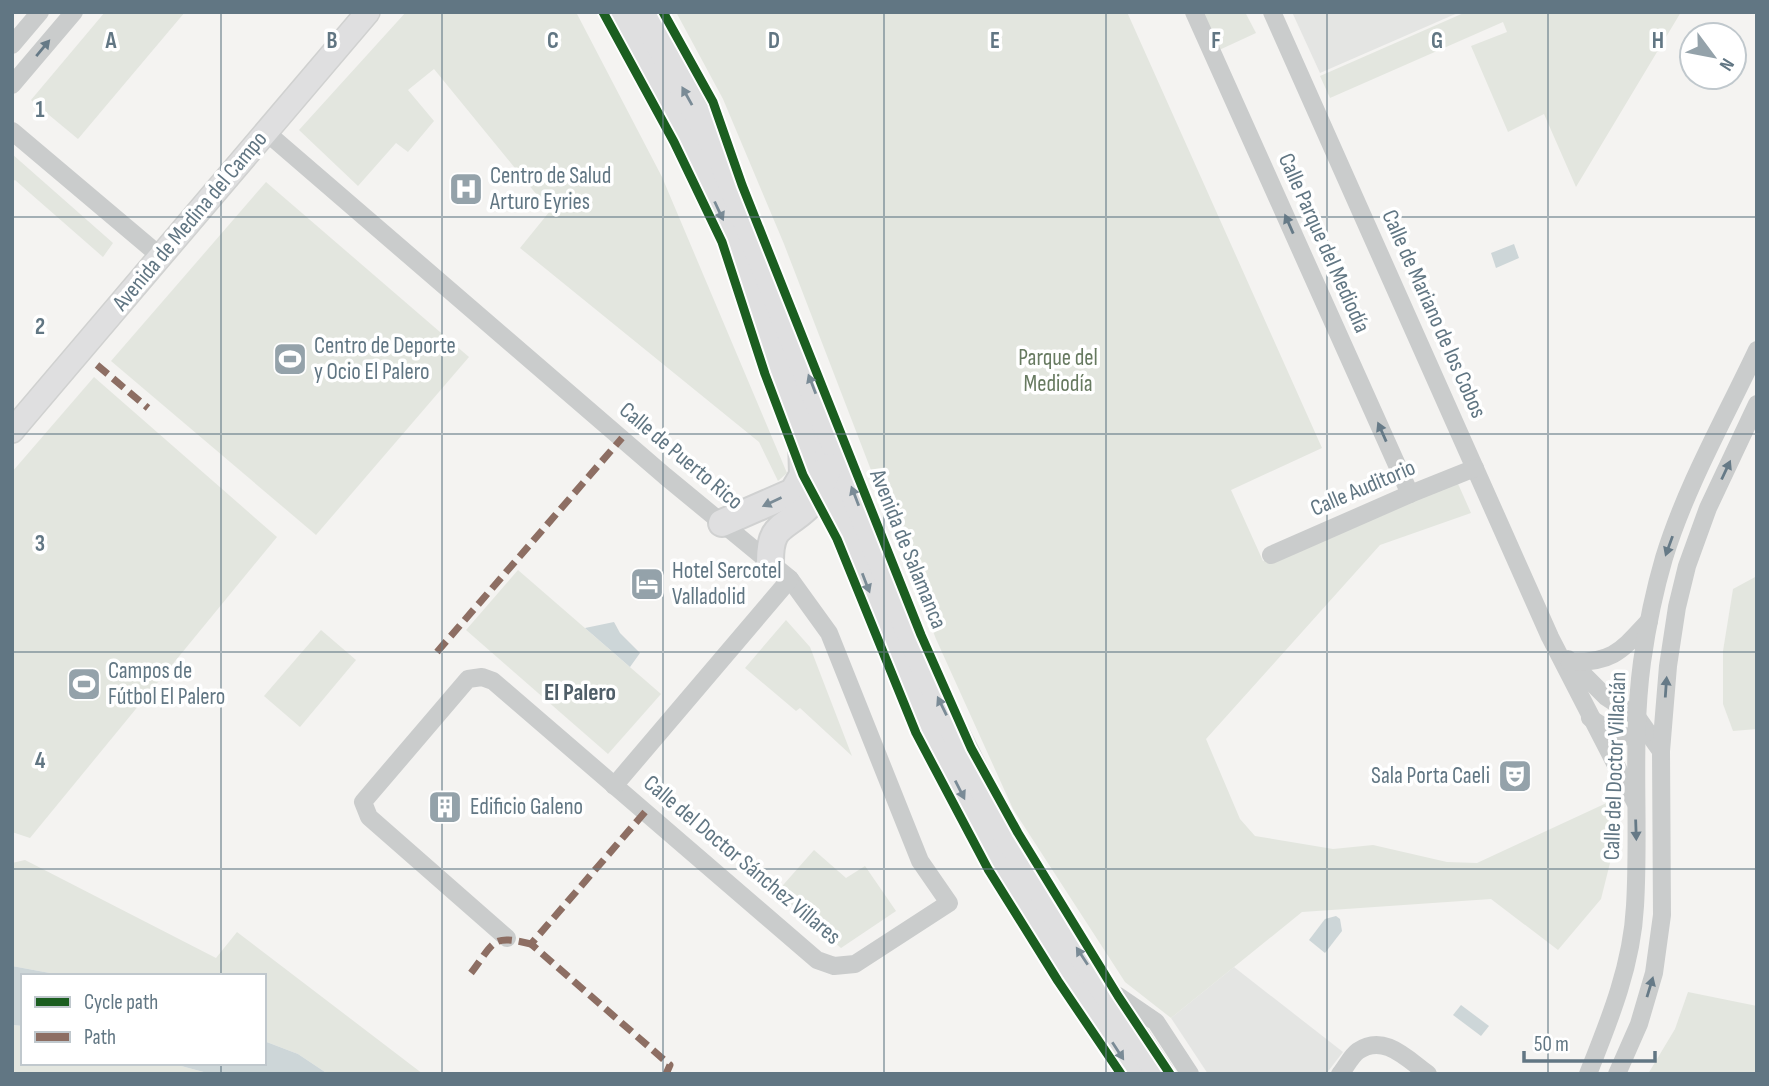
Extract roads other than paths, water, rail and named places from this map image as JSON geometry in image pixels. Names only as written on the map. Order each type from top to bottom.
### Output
[{"type":"highway","points":[[616,12],[690,149],[743,263],[802,425],[914,700],[993,855],[1133,1074]]},
{"type":"highway","name":"Avenida de Salamanca","points":[[641,12],[720,156],[908,630],[951,725],[1005,833],[1160,1074]]},
{"type":"highway","points":[[722,523],[793,492],[803,475],[802,425]]},
{"type":"highway","points":[[769,562],[770,546],[780,526],[806,509],[824,479],[836,448]]},
{"type":"highway","points":[[806,509],[840,520]]},
{"type":"main road","name":"Avenida de Medina del Campo","points":[[12,431],[368,12]]},
{"type":"street","points":[[12,45],[40,12]]},
{"type":"street","points":[[12,85],[74,12]]},
{"type":"street","name":"Calle Parque del Mediodía","points":[[1194,12],[1409,494]]},
{"type":"street","name":"Calle de Mariano de los Cobos","points":[[1272,12],[1550,637],[1635,802]]},
{"type":"street","points":[[12,131],[160,256]]},
{"type":"street","name":"Calle de Puerto Rico","points":[[266,132],[790,579],[829,633],[920,861],[949,904]]},
{"type":"street","name":"Calle del Doctor Villacián","points":[[1588,1074],[1615,1007],[1627,960],[1635,907],[1635,802],[1649,621],[1665,558],[1684,503],[1757,350]]},
{"type":"street","name":"Calle del Doctor Villacián","points":[[1617,1074],[1639,1024],[1654,973],[1657,950],[1661,915],[1661,751],[1668,666],[1677,607],[1687,566],[1708,508],[1757,404]]},
{"type":"street","name":"Calle Auditorio","points":[[1271,555],[1475,468]]},
{"type":"street","name":"Calle del Doctor Sánchez Villares","points":[[614,786],[790,579]]},
{"type":"street","points":[[1581,700],[1590,682],[1609,659],[1649,621]]},
{"type":"street","name":"Calle de Mariano de los Cobos","points":[[1550,637],[1570,662],[1661,751]]},
{"type":"street","points":[[1570,662],[1609,659]]},
{"type":"street","name":"Calle del Doctor Sánchez Villares","points":[[507,938],[369,817],[363,802],[468,679],[482,677],[493,681],[817,960],[844,966],[863,960],[949,904]]},
{"type":"street","points":[[1590,718],[1614,732],[1640,729],[1664,714]]},
{"type":"street","name":"Avenida de Salamanca","points":[[1106,992],[1118,996],[1156,1022],[1190,1074]]},
{"type":"street","points":[[1340,1074],[1358,1052],[1373,1045],[1389,1045],[1427,1074]]},
{"type":"place","name":"Centro de Salud Arturo Eyries","points":[[466,189]]},
{"type":"place","name":"Centro de Deporte y Ocio El Palero","points":[[290,359]]},
{"type":"place","name":"Hotel Sercotel Valladolid","points":[[647,584]]},
{"type":"place","name":"Campos de Fútbol El Palero","points":[[84,684]]},
{"type":"place","name":"Sala Porta Caeli","points":[[1515,776]]},
{"type":"place","name":"Edificio Galeno","points":[[445,807]]},
{"type":"district","name":"El Palero","points":[[580,692]]},
{"type":"park label","name":"Parque del Mediodía","points":[[1058,371]]}]
